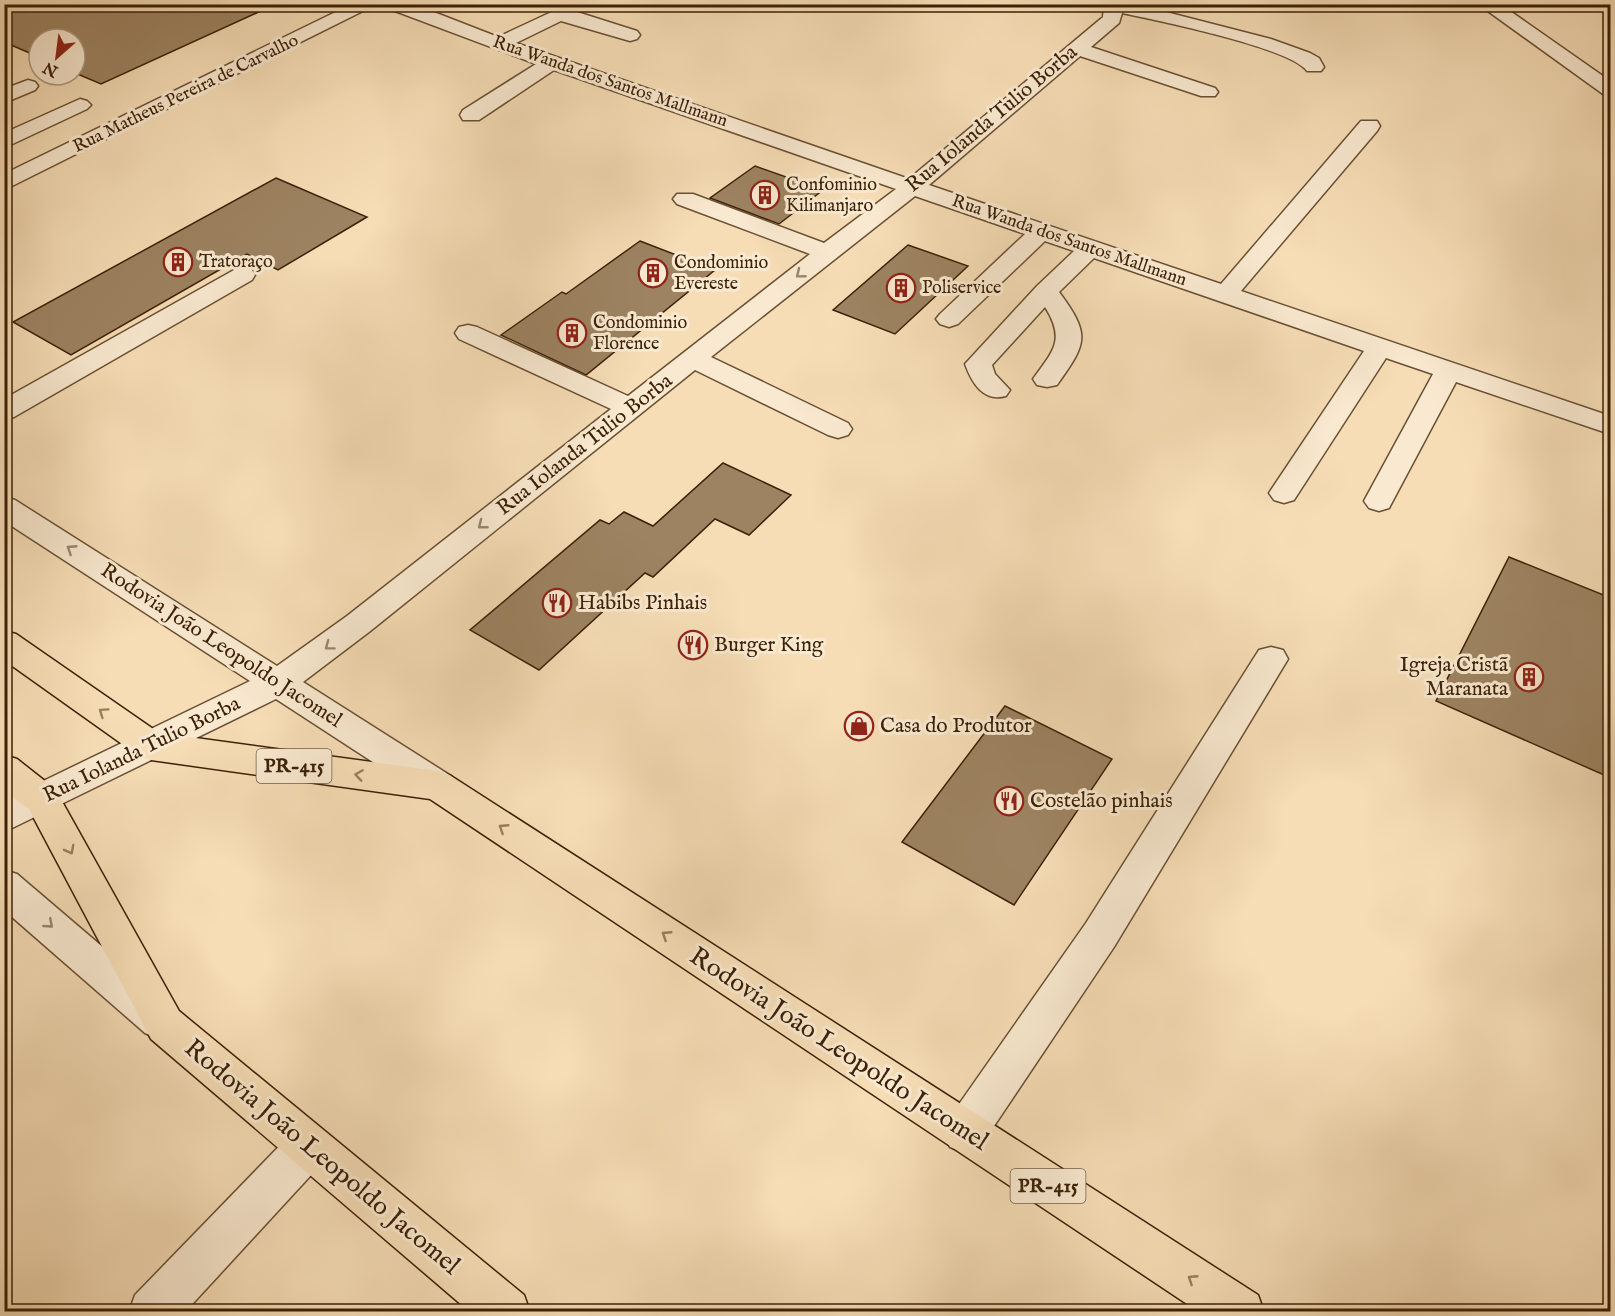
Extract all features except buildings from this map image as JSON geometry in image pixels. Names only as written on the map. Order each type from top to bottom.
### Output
[{"type":"highway","name":"Rodovia João Leopoldo Jacomel","points":[[4,643],[151,746],[438,786],[1240,1311]]},
{"type":"highway","name":"Rodovia João Leopoldo Jacomel","points":[[4,769],[42,799],[165,1025],[507,1311]]},
{"type":"street","name":"Rua Matheus Pereira de Carvalho","points":[[4,183],[368,4]]},
{"type":"street","name":"Rua Wanda dos Santos Mallmann","points":[[394,4],[499,44],[1090,249],[1611,425]]},
{"type":"street","points":[[1487,4],[1611,90]]},
{"type":"street","points":[[1115,5],[1267,44],[1302,56],[1312,62],[1314,67]]},
{"type":"street","name":"Rua Iolanda Tulio Borba","points":[[4,818],[279,682],[358,624],[827,252],[913,187],[1112,19],[1115,5]]},
{"type":"street","points":[[499,44],[558,15],[567,15],[630,35]]},
{"type":"street","points":[[1075,48],[1208,92]]},
{"type":"street","points":[[471,115],[552,62]]},
{"type":"street","points":[[4,97],[27,86]]},
{"type":"street","points":[[4,142],[80,105]]},
{"type":"street","points":[[1225,295],[1369,126]]},
{"type":"street","points":[[4,161],[31,170]]},
{"type":"street","points":[[685,199],[827,252]]},
{"type":"street","points":[[950,319],[1041,232]]},
{"type":"street","points":[[996,390],[983,377],[978,364],[1046,291],[1090,249]]},
{"type":"street","points":[[4,411],[243,275]]},
{"type":"street","points":[[1046,291],[1063,314],[1072,333],[1066,354],[1047,379]]},
{"type":"street","points":[[468,333],[631,408]]},
{"type":"street","points":[[1284,493],[1380,347]]},
{"type":"street","points":[[693,359],[838,429]]},
{"type":"street","points":[[1378,501],[1448,371]]},
{"type":"street","name":"Rodovia João Leopoldo Jacomel","points":[[4,507],[438,786]]},
{"type":"street","points":[[965,1132],[1100,935],[1272,659]]},
{"type":"street","name":"Rodovia João Leopoldo Jacomel","points":[[10,898],[165,1025]]},
{"type":"street","points":[[152,1311],[309,1146]]},
{"type":"place","name":"Confominio Kilimanjaro","points":[[765,195]]},
{"type":"place","name":"Tratoraço","points":[[178,262]]},
{"type":"place","name":"Condominio Evereste","points":[[653,273]]},
{"type":"place","name":"Poliservice","points":[[901,288]]},
{"type":"place","name":"Condominio Florence","points":[[572,333]]},
{"type":"place","name":"Habibs Pinhais","points":[[557,603]]},
{"type":"place","name":"Burger King","points":[[693,645]]},
{"type":"place","name":"Igreja Cristã Maranata","points":[[1529,677]]},
{"type":"place","name":"Casa do Produtor","points":[[859,726]]},
{"type":"place","name":"Costelão pinhais","points":[[1009,801]]}]
